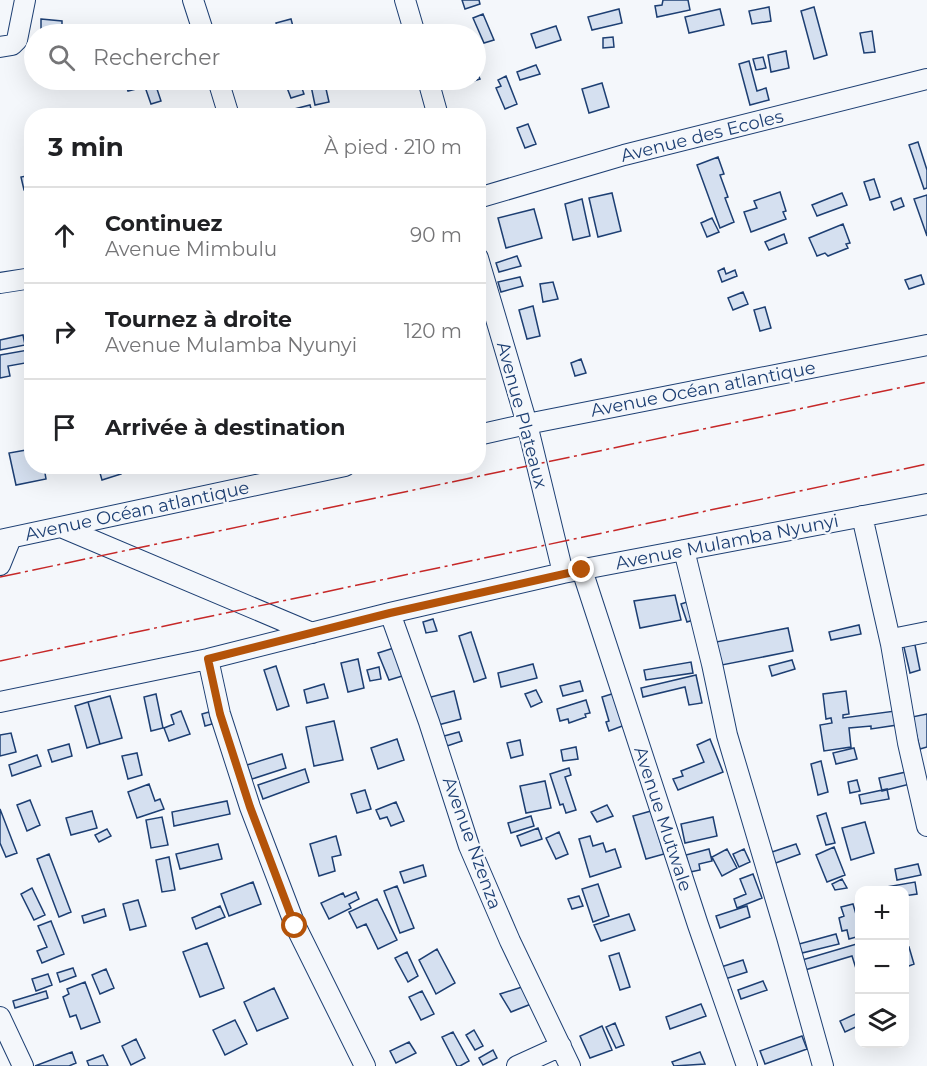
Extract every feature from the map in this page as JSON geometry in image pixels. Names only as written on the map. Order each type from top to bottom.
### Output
[{"type":"street","points":[[0,47],[12,45],[17,40],[25,0]]},
{"type":"street","points":[[193,0],[201,24]]},
{"type":"street","points":[[405,0],[412,24]]},
{"type":"street","name":"Avenue des Ecoles","points":[[486,196],[624,155],[927,79]]},
{"type":"street","points":[[221,90],[227,108]]},
{"type":"street","points":[[431,90],[436,108]]},
{"type":"street","points":[[0,283],[24,279]]},
{"type":"street","name":"Avenue Plateaux","points":[[486,286],[526,424],[573,571]]},
{"type":"street","name":"Avenue Océan atlantique","points":[[486,433],[927,345]]},
{"type":"street","name":"Avenue Océan atlantique","points":[[5,539],[308,474]]},
{"type":"street","name":"Avenue Mulamba Nyunyi","points":[[0,702],[208,659],[390,613],[573,571],[927,504]]},
{"type":"street","points":[[862,516],[891,644],[906,732],[927,826]]},
{"type":"street","points":[[61,527],[312,633]]},
{"type":"street","points":[[0,565],[5,539]]},
{"type":"street","points":[[684,550],[710,653],[727,735],[823,1066]]},
{"type":"street","name":"Avenue Mutwale","points":[[573,571],[747,1066]]},
{"type":"street","name":"Avenue Nzenza","points":[[390,613],[429,722],[469,846],[510,941],[570,1066]]},
{"type":"street","points":[[891,644],[897,638],[927,632]]},
{"type":"street","points":[[208,659],[220,714],[250,807],[295,926],[365,1066]]},
{"type":"street","points":[[0,1017],[23,1066]]},
{"type":"street","points":[[517,1066],[561,1046]]},
{"type":"building","points":[[462,0],[479,0],[480,4],[465,9]]},
{"type":"building","points":[[663,0],[688,0],[690,10],[657,17],[655,6],[662,5]]},
{"type":"building","points":[[769,7],[771,21],[752,24],[749,11]]},
{"type":"building","points":[[814,7],[827,55],[814,59],[801,11]]},
{"type":"building","points":[[619,9],[622,23],[592,30],[588,17]]},
{"type":"building","points":[[720,9],[724,25],[689,33],[685,17]]},
{"type":"building","points":[[483,14],[494,40],[486,42],[486,24],[476,24],[473,18]]},
{"type":"building","points":[[41,19],[62,21],[62,24],[41,24]]},
{"type":"building","points":[[291,19],[292,24],[276,24]]},
{"type":"building","points":[[556,26],[561,40],[536,48],[531,34]]},
{"type":"building","points":[[872,31],[875,52],[864,53],[860,33]]},
{"type":"building","points":[[613,37],[614,47],[603,48],[603,38]]},
{"type":"building","points":[[786,51],[789,68],[771,72],[768,55]]},
{"type":"building","points":[[763,57],[766,68],[756,70],[753,59]]},
{"type":"building","points":[[749,61],[757,91],[766,88],[769,100],[750,105],[739,64]]},
{"type":"building","points":[[536,65],[540,74],[520,80],[517,72]]},
{"type":"building","points":[[506,76],[517,104],[505,109],[496,88],[501,86],[498,80]]},
{"type":"building","points":[[602,83],[609,107],[589,113],[582,89]]},
{"type":"building","points":[[146,90],[157,90],[161,101],[151,104]]},
{"type":"building","points":[[288,90],[303,90],[304,94],[291,98]]},
{"type":"building","points":[[312,90],[326,90],[329,102],[315,105]]},
{"type":"building","points":[[528,124],[536,144],[525,148],[517,128]]},
{"type":"building","points":[[918,142],[927,170],[927,188],[924,189],[909,145]]},
{"type":"building","points":[[718,157],[724,174],[720,175],[728,197],[725,198],[734,222],[720,228],[697,165]]},
{"type":"building","points":[[874,179],[880,197],[870,200],[864,182]]},
{"type":"building","points":[[780,192],[786,219],[751,232],[744,212],[757,208],[754,201]]},
{"type":"building","points":[[612,193],[621,231],[598,237],[589,198]]},
{"type":"building","points":[[842,193],[847,205],[817,216],[812,205]]},
{"type":"building","points":[[927,195],[927,236],[914,199]]},
{"type":"building","points":[[901,198],[904,206],[894,210],[891,202]]},
{"type":"building","points":[[582,199],[590,236],[573,240],[565,204]]},
{"type":"building","points":[[534,209],[542,238],[506,248],[498,218]]},
{"type":"building","points":[[712,218],[719,232],[707,237],[701,223]]},
{"type":"building","points":[[843,224],[850,243],[846,244],[848,248],[828,256],[825,253],[817,256],[809,238]]},
{"type":"building","points":[[784,234],[787,243],[769,250],[765,242]]},
{"type":"building","points":[[517,256],[521,266],[499,272],[496,263]]},
{"type":"building","points":[[724,268],[726,274],[735,270],[737,276],[722,282],[718,271]]},
{"type":"building","points":[[921,275],[924,284],[909,289],[905,280]]},
{"type":"building","points":[[520,277],[523,286],[501,292],[498,282]]},
{"type":"building","points":[[553,282],[558,299],[543,302],[540,284]]},
{"type":"building","points":[[743,292],[748,304],[733,310],[728,298]]},
{"type":"building","points":[[533,306],[540,336],[527,339],[519,310]]},
{"type":"building","points":[[765,307],[771,328],[760,331],[754,310]]},
{"type":"building","points":[[23,335],[24,345],[0,350],[0,340]]},
{"type":"building","points":[[24,351],[24,363],[8,366],[10,376],[0,378],[0,355]]},
{"type":"building","points":[[581,359],[586,373],[575,376],[571,363]]},
{"type":"building","points":[[24,450],[24,474],[45,474],[46,479],[16,485],[9,453]]},
{"type":"building","points":[[100,474],[121,474],[102,480]]},
{"type":"building","points":[[675,595],[681,620],[640,628],[634,601]]},
{"type":"building","points":[[690,601],[696,619],[687,622],[681,604]]},
{"type":"building","points":[[433,619],[437,631],[426,633],[423,622]]},
{"type":"building","points":[[859,625],[861,634],[831,640],[829,632]]},
{"type":"building","points":[[788,628],[793,651],[722,665],[716,642]]},
{"type":"building","points":[[471,632],[486,678],[474,682],[459,636]]},
{"type":"building","points":[[914,640],[920,670],[910,673],[903,643]]},
{"type":"building","points":[[400,646],[409,674],[389,680],[378,653]]},
{"type":"building","points":[[358,659],[364,688],[348,692],[341,663]]},
{"type":"building","points":[[792,660],[795,669],[772,676],[769,666]]},
{"type":"building","points":[[691,662],[693,673],[646,680],[644,670]]},
{"type":"building","points":[[533,664],[537,678],[501,687],[498,673]]},
{"type":"building","points":[[276,666],[289,706],[277,710],[264,670]]},
{"type":"building","points":[[379,667],[381,679],[370,681],[367,670]]},
{"type":"building","points":[[696,675],[702,703],[689,705],[685,687],[643,697],[641,688]]},
{"type":"building","points":[[580,681],[583,691],[563,696],[560,686]]},
{"type":"building","points":[[324,684],[328,698],[307,703],[304,690]]},
{"type":"building","points":[[536,690],[542,702],[531,707],[525,694]]},
{"type":"building","points":[[454,691],[461,719],[438,725],[431,697]]},
{"type":"building","points":[[846,691],[849,714],[843,715],[843,718],[895,711],[897,725],[871,729],[871,726],[849,728],[851,747],[824,751],[820,725],[832,723],[831,718],[826,719],[823,694]]},
{"type":"building","points":[[615,693],[625,725],[609,731],[606,722],[609,721],[602,697]]},
{"type":"building","points":[[156,694],[163,728],[151,731],[144,697]]},
{"type":"building","points":[[110,696],[122,738],[100,744],[88,702]]},
{"type":"building","points":[[586,700],[590,713],[585,714],[586,717],[569,723],[568,719],[560,721],[557,709]]},
{"type":"building","points":[[88,702],[100,744],[87,748],[75,706]]},
{"type":"building","points":[[181,711],[190,734],[169,741],[164,728],[174,724],[171,715]]},
{"type":"building","points":[[209,712],[212,724],[205,726],[202,714]]},
{"type":"building","points":[[927,714],[927,747],[920,749],[912,717]]},
{"type":"building","points":[[334,721],[343,760],[314,766],[306,727]]},
{"type":"building","points":[[459,732],[462,741],[447,746],[444,736]]},
{"type":"building","points":[[11,733],[16,752],[0,756],[0,735]]},
{"type":"building","points":[[397,739],[404,760],[378,769],[371,748]]},
{"type":"building","points":[[710,739],[723,772],[678,790],[673,779],[683,776],[681,771],[704,762],[697,745]]},
{"type":"building","points":[[520,740],[523,755],[511,758],[507,743]]},
{"type":"building","points":[[69,744],[72,756],[52,762],[48,750]]},
{"type":"building","points":[[576,747],[578,759],[563,761],[561,750]]},
{"type":"building","points":[[854,748],[857,759],[836,764],[833,753]]},
{"type":"building","points":[[137,753],[142,775],[128,779],[122,756]]},
{"type":"building","points":[[282,754],[286,768],[252,779],[247,765]]},
{"type":"building","points":[[37,755],[41,766],[12,776],[9,765]]},
{"type":"building","points":[[821,761],[828,792],[818,795],[811,764]]},
{"type":"building","points":[[569,768],[571,775],[565,777],[576,810],[566,813],[563,804],[560,805],[550,774]]},
{"type":"building","points":[[305,769],[309,782],[263,799],[258,785]]},
{"type":"building","points":[[906,772],[910,784],[882,791],[879,778]]},
{"type":"building","points":[[857,780],[860,791],[850,793],[848,782]]},
{"type":"building","points":[[545,781],[551,808],[526,813],[520,786]]},
{"type":"building","points":[[149,784],[155,801],[160,799],[164,809],[137,818],[128,792]]},
{"type":"building","points":[[887,789],[889,799],[861,804],[859,795]]},
{"type":"building","points":[[365,790],[371,809],[357,813],[351,794]]},
{"type":"building","points":[[30,800],[40,825],[27,831],[17,805]]},
{"type":"building","points":[[227,801],[230,814],[174,826],[172,812]]},
{"type":"building","points":[[396,802],[404,821],[391,826],[387,817],[380,819],[376,810]]},
{"type":"building","points":[[607,805],[613,816],[597,822],[591,812]]},
{"type":"building","points":[[0,809],[17,853],[6,857],[0,843]]},
{"type":"building","points":[[92,811],[97,828],[71,835],[66,818]]},
{"type":"building","points":[[651,811],[664,854],[646,859],[633,816]]},
{"type":"building","points":[[826,813],[835,843],[826,845],[817,816]]},
{"type":"building","points":[[531,816],[534,826],[511,833],[508,823]]},
{"type":"building","points":[[162,817],[168,845],[151,848],[146,820]]},
{"type":"building","points":[[713,817],[717,836],[685,843],[681,824]]},
{"type":"building","points":[[865,822],[874,853],[851,860],[842,828]]},
{"type":"building","points":[[538,828],[542,839],[521,846],[517,836]]},
{"type":"building","points":[[107,829],[111,836],[99,842],[95,835]]},
{"type":"building","points":[[559,832],[568,854],[556,859],[546,838]]},
{"type":"building","points":[[336,836],[341,855],[332,857],[335,871],[319,876],[310,844]]},
{"type":"building","points":[[590,836],[593,846],[603,843],[606,852],[615,849],[621,867],[590,877],[579,839]]},
{"type":"building","points":[[218,844],[222,859],[180,869],[176,854]]},
{"type":"building","points":[[796,844],[800,854],[773,864],[769,853]]},
{"type":"building","points":[[834,847],[845,875],[827,882],[816,855]]},
{"type":"building","points":[[709,849],[712,861],[699,864],[700,870],[690,872],[686,855]]},
{"type":"building","points":[[727,849],[737,868],[722,876],[712,857]]},
{"type":"building","points":[[744,849],[750,862],[739,867],[733,854]]},
{"type":"building","points":[[49,854],[71,912],[59,917],[37,859]]},
{"type":"building","points":[[169,857],[175,890],[162,892],[156,860]]},
{"type":"building","points":[[918,864],[921,875],[897,880],[895,869]]},
{"type":"building","points":[[423,865],[426,876],[404,883],[400,872]]},
{"type":"building","points":[[753,874],[762,898],[737,908],[734,899],[746,894],[740,879]]},
{"type":"building","points":[[842,879],[847,888],[835,890],[832,884]]},
{"type":"building","points":[[253,882],[261,904],[229,916],[221,894]]},
{"type":"building","points":[[915,882],[917,894],[909,895],[909,886],[892,886]]},
{"type":"building","points":[[598,884],[609,916],[593,922],[582,889]]},
{"type":"building","points":[[397,886],[414,928],[400,933],[384,891]]},
{"type":"building","points":[[32,888],[45,915],[34,920],[21,894]]},
{"type":"building","points":[[356,892],[359,899],[349,904],[351,908],[329,919],[321,903],[343,893],[345,897]]},
{"type":"building","points":[[579,896],[583,906],[572,909],[568,899]]},
{"type":"building","points":[[377,899],[397,940],[378,949],[366,924],[357,928],[349,912]]},
{"type":"building","points":[[138,900],[146,926],[130,930],[123,904]]},
{"type":"building","points":[[853,904],[855,937],[849,939],[847,930],[842,931],[839,918],[844,916],[841,907]]},
{"type":"building","points":[[220,906],[225,917],[196,929],[192,918]]},
{"type":"building","points":[[747,906],[750,917],[720,928],[716,916]]},
{"type":"building","points":[[104,909],[106,916],[84,923],[82,916]]},
{"type":"building","points":[[629,914],[635,930],[601,941],[594,925]]},
{"type":"building","points":[[51,921],[64,954],[42,963],[37,951],[47,947],[38,926]]},
{"type":"building","points":[[836,934],[839,944],[802,953],[799,944]]},
{"type":"building","points":[[207,943],[224,988],[200,997],[183,952]]},
{"type":"building","points":[[855,944],[855,965],[852,956],[805,970],[802,960]]},
{"type":"building","points":[[909,947],[914,964],[909,966]]},
{"type":"building","points":[[437,949],[455,983],[436,994],[419,960]]},
{"type":"building","points":[[407,952],[418,976],[408,982],[395,958]]},
{"type":"building","points":[[619,953],[630,987],[620,990],[609,956]]},
{"type":"building","points":[[743,960],[747,972],[725,979],[721,967]]},
{"type":"building","points":[[73,968],[76,976],[60,982],[57,973]]},
{"type":"building","points":[[106,969],[114,988],[100,994],[92,975]]},
{"type":"building","points":[[48,974],[52,985],[36,991],[32,979]]},
{"type":"building","points":[[763,981],[767,990],[741,999],[738,990]]},
{"type":"building","points":[[85,982],[100,1022],[81,1029],[76,1015],[70,1017],[63,997],[69,994],[67,989]]},
{"type":"building","points":[[522,987],[531,1004],[511,1012],[500,994]]},
{"type":"building","points":[[274,988],[288,1018],[257,1031],[244,1002]]},
{"type":"building","points":[[46,991],[48,998],[15,1008],[13,1001]]},
{"type":"building","points":[[422,991],[434,1014],[421,1020],[409,997]]},
{"type":"building","points":[[701,1004],[706,1016],[670,1029],[666,1017]]},
{"type":"building","points":[[855,1014],[855,1027],[845,1032],[840,1021]]},
{"type":"building","points":[[235,1020],[247,1044],[225,1055],[213,1030]]},
{"type":"building","points":[[615,1023],[624,1045],[616,1048],[606,1027]]},
{"type":"building","points":[[602,1026],[612,1050],[590,1058],[580,1036]]},
{"type":"building","points":[[474,1030],[483,1046],[475,1050],[466,1035]]},
{"type":"building","points":[[453,1032],[469,1061],[460,1066],[457,1066],[442,1037]]},
{"type":"building","points":[[802,1036],[807,1049],[765,1064],[760,1051]]},
{"type":"building","points":[[136,1039],[145,1058],[131,1065],[122,1046]]},
{"type":"building","points":[[409,1042],[416,1053],[396,1063],[390,1051]]},
{"type":"building","points":[[493,1050],[497,1058],[483,1065],[479,1058]]},
{"type":"building","points":[[72,1052],[76,1063],[69,1066],[35,1066]]},
{"type":"building","points":[[700,1052],[705,1064],[674,1066],[672,1062]]},
{"type":"building","points":[[103,1055],[108,1066],[89,1066],[87,1061]]},
{"type":"power","points":[[0,577],[927,382]]},
{"type":"power","points":[[0,661],[927,464]]},
{"type":"route","points":[[295,926],[250,807],[220,714],[208,659],[390,613],[582,570]]}]
